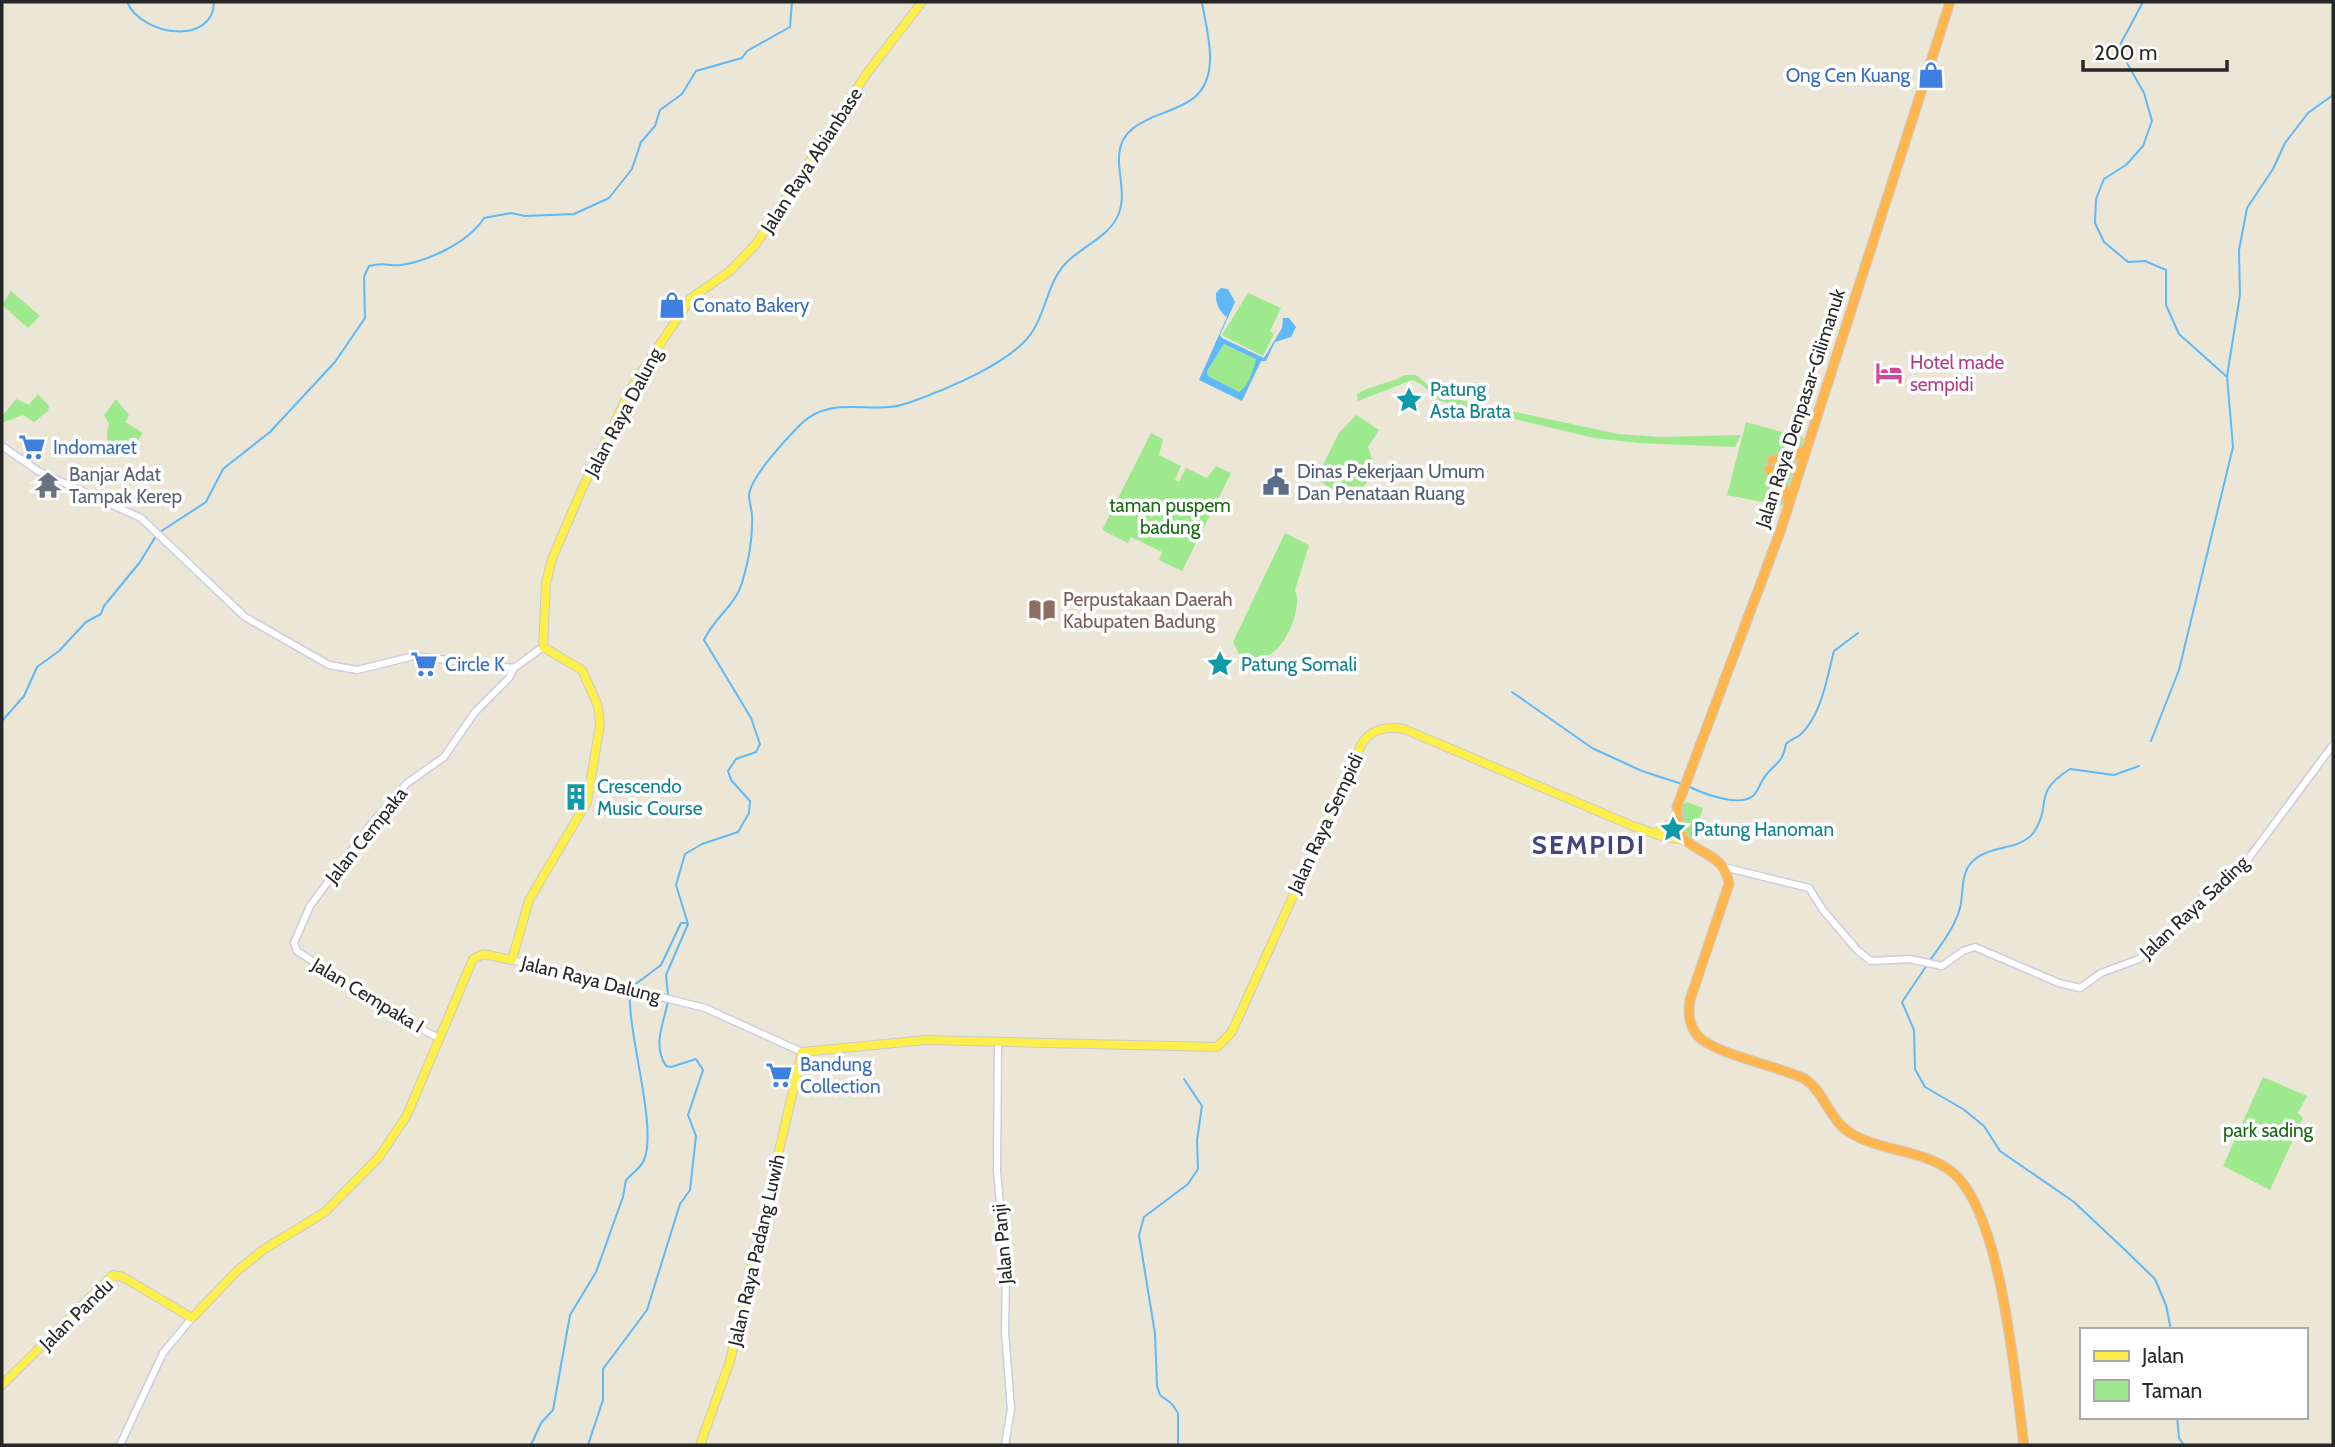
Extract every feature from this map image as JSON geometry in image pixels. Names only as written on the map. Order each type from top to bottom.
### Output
[{"type":"highway","name":"Jalan Raya Denpasar-Gilimanuk","points":[[1677,820],[1687,781],[1788,505],[1950,2]]},
{"type":"highway","points":[[1788,505],[1785,489],[1770,465],[1806,450]]},
{"type":"highway","points":[[1677,820],[1684,839],[1724,867],[1728,890],[1690,1000],[1693,1027],[1705,1041],[1810,1083],[1824,1098],[1832,1115],[1850,1133],[1943,1166],[1966,1185],[1978,1204],[1999,1284],[2015,1360],[2024,1445]]},
{"type":"main road","name":"Jalan Raya Abianbase","points":[[686,303],[700,289],[730,271],[756,244],[870,69],[922,2]]},
{"type":"main road","name":"Jalan Raya Dalung","points":[[512,960],[529,900],[587,802],[600,725],[598,706],[582,670],[543,647],[546,583],[562,533],[624,402],[686,303]]},
{"type":"main road","name":"Jalan Raya Sempidi","points":[[998,1042],[1211,1048],[1223,1043],[1231,1033],[1350,769],[1369,733],[1404,729],[1656,833],[1684,839]]},
{"type":"main road","points":[[1656,833],[1677,820]]},
{"type":"main road","points":[[192,1317],[237,1271],[291,1230],[325,1212],[372,1165],[407,1115],[474,957],[483,954],[512,960]]},
{"type":"main road","points":[[802,1052],[926,1040],[998,1042]]},
{"type":"main road","name":"Jalan Raya Padang Luwih","points":[[700,1445],[732,1352],[802,1052]]},
{"type":"main road","name":"Jalan Pandu","points":[[2,1385],[113,1275],[123,1277],[192,1317]]},
{"type":"street","points":[[2,446],[30,468],[141,518],[245,617],[329,665],[356,670],[415,656],[514,668]]},
{"type":"street","name":"Jalan Cempaka","points":[[297,951],[293,943],[303,917],[348,854],[397,793],[444,757],[475,712],[509,678],[514,668],[543,647]]},
{"type":"street","name":"Jalan Raya Sading","points":[[1724,867],[1809,888],[1823,910],[1858,951],[1871,961],[1919,960],[1942,966],[1971,947],[1981,948],[2059,983],[2080,988],[2101,973],[2139,959],[2212,889],[2243,866],[2333,745]]},
{"type":"street","name":"Jalan Cempaka I","points":[[297,951],[401,1019],[439,1038]]},
{"type":"street","name":"Jalan Raya Dalung","points":[[512,960],[716,1011],[802,1052]]},
{"type":"street","name":"Jalan Panji","points":[[998,1042],[997,1171],[1006,1272],[1005,1332],[1011,1409],[1005,1445]]},
{"type":"street","points":[[120,1445],[163,1353],[192,1317]]},
{"type":"green space","points":[[11,291],[40,316],[28,328],[2,305]]},
{"type":"green space","points":[[1248,293],[1281,308],[1270,331],[1274,334],[1263,356],[1222,335]]},
{"type":"green space","points":[[1224,344],[1256,359],[1251,377],[1239,392],[1208,376],[1207,371]]},
{"type":"green space","points":[[1405,375],[1416,375],[1441,396],[1618,434],[1660,437],[1741,435],[1735,447],[1639,443],[1594,438],[1440,401],[1412,380],[1358,401],[1357,394],[1362,391]]},
{"type":"green space","points":[[38,394],[49,406],[48,411],[34,422],[23,415],[2,423],[3,415],[16,399],[29,405]]},
{"type":"green space","points":[[116,399],[129,415],[125,422],[143,433],[126,458],[112,448],[107,436],[109,424],[104,415]]},
{"type":"green space","points":[[1356,415],[1379,430],[1368,447],[1376,471],[1358,493],[1341,494],[1316,479],[1339,433]]},
{"type":"green space","points":[[1746,422],[1804,438],[1782,506],[1727,495]]},
{"type":"green space","name":"taman puspem badung","points":[[1151,433],[1163,439],[1159,455],[1181,466],[1175,480],[1179,482],[1186,468],[1207,478],[1216,466],[1231,473],[1182,571],[1159,560],[1162,552],[1131,537],[1128,543],[1102,530]]},
{"type":"green space","points":[[1285,533],[1309,545],[1295,590],[1297,605],[1292,624],[1283,642],[1271,654],[1255,657],[1239,654],[1233,642]]},
{"type":"green space","points":[[1687,802],[1703,808],[1692,840],[1681,825],[1683,805]]},
{"type":"green space","name":"park sading","points":[[2263,1077],[2307,1096],[2298,1113],[2303,1118],[2270,1190],[2223,1166]]},
{"type":"water","points":[[1221,288],[1228,289],[1235,302],[1220,335],[1222,338],[1264,358],[1282,328],[1283,318],[1289,318],[1296,327],[1291,337],[1275,342],[1266,361],[1261,361],[1242,401],[1199,380],[1227,317],[1218,307],[1216,293]],"holes":[[[1224,344],[1256,359],[1248,382],[1239,392],[1208,376],[1207,371]]]},
{"type":"waterway","points":[[127,2],[135,14],[147,23],[176,31],[190,30],[202,25],[211,16],[214,2]]},
{"type":"waterway","points":[[160,532],[206,502],[223,469],[270,432],[335,362],[365,318],[364,277],[369,266],[401,265],[436,255],[469,235],[484,218],[511,213],[525,216],[574,214],[609,198],[632,169],[641,142],[655,126],[660,110],[682,94],[696,71],[742,58],[747,51],[790,27],[792,2]]},
{"type":"waterway","points":[[668,995],[666,975],[688,924],[676,885],[685,854],[702,844],[738,832],[749,813],[750,801],[731,780],[728,771],[736,759],[756,752],[760,744],[751,718],[704,640],[734,599],[742,583],[752,533],[749,495],[751,487],[788,437],[814,414],[840,407],[881,408],[908,403],[977,374],[1012,353],[1025,341],[1038,321],[1060,270],[1109,229],[1119,213],[1122,195],[1119,158],[1123,140],[1132,129],[1143,122],[1188,102],[1205,84],[1210,49],[1202,2]]},
{"type":"waterway","points":[[2143,2],[2121,43],[2123,56],[2144,93],[2152,121],[2143,146],[2126,165],[2104,179],[2096,199],[2095,223],[2104,242],[2128,262],[2145,261],[2166,270],[2166,305],[2179,334],[2226,376]]},
{"type":"waterway","points":[[2151,741],[2179,670],[2233,447],[2227,376],[2240,295],[2239,250],[2247,208],[2273,169],[2285,143],[2308,113],[2333,95]]},
{"type":"waterway","points":[[2,721],[24,696],[37,667],[59,651],[86,622],[101,614],[104,606],[140,562],[156,536]]},
{"type":"waterway","points":[[1690,787],[1732,800],[1748,799],[1754,795],[1764,777],[1781,759],[1786,744],[1800,735],[1814,717],[1823,695],[1834,651],[1858,633]]},
{"type":"waterway","points":[[1512,692],[1592,748],[1642,771],[1682,784]]},
{"type":"waterway","points":[[1930,960],[1958,915],[1968,867],[1979,856],[2028,838],[2039,822],[2046,792],[2058,778],[2070,769],[2114,775],[2139,766]]},
{"type":"waterway","points":[[633,986],[661,965],[681,923],[687,923]]},
{"type":"waterway","points":[[1927,965],[1902,1002],[1914,1030],[1915,1069],[1925,1087],[1963,1109],[1984,1126],[2000,1151],[2074,1202],[2155,1279],[2166,1305],[2171,1328]]},
{"type":"waterway","points":[[531,1445],[541,1423],[553,1410],[570,1315],[596,1272],[623,1197],[626,1180],[644,1160],[647,1126],[630,1009],[630,991]]},
{"type":"waterway","points":[[588,1445],[603,1400],[603,1369],[647,1310],[680,1204],[690,1190],[696,1136],[688,1115],[703,1070],[696,1059],[671,1067],[666,1066],[659,1042],[668,1001]]},
{"type":"waterway","points":[[1178,1445],[1178,1413],[1172,1404],[1160,1395],[1157,1386],[1155,1334],[1139,1235],[1144,1217],[1188,1184],[1198,1169],[1197,1140],[1202,1106],[1184,1079]]},
{"type":"waterway","points":[[2177,1419],[2179,1438],[2184,1445]]},
{"type":"place","name":"Ong Cen Kuang","points":[[1931,75]]},
{"type":"place","name":"Conato Bakery","points":[[672,305]]},
{"type":"place","name":"Hotel made sempidi","points":[[1889,373]]},
{"type":"place","name":"Patung Asta Brata","points":[[1409,400]]},
{"type":"place","name":"Indomaret","points":[[32,447]]},
{"type":"place","name":"Dinas Pekerjaan Umum Dan Penataan Ruang","points":[[1276,482]]},
{"type":"place","name":"Banjar Adat Tampak Kerep","points":[[48,485]]},
{"type":"place","name":"Perpustakaan Daerah Kabupaten Badung","points":[[1042,610]]},
{"type":"place","name":"Circle K","points":[[424,664]]},
{"type":"place","name":"Patung Somali","points":[[1220,664]]},
{"type":"place","name":"Crescendo Music Course","points":[[576,797]]},
{"type":"place","name":"Patung Hanoman","points":[[1673,829]]},
{"type":"place","name":"Bandung Collection","points":[[779,1075]]},
{"type":"district","name":"SEMPIDI","points":[[1589,845]]}]
